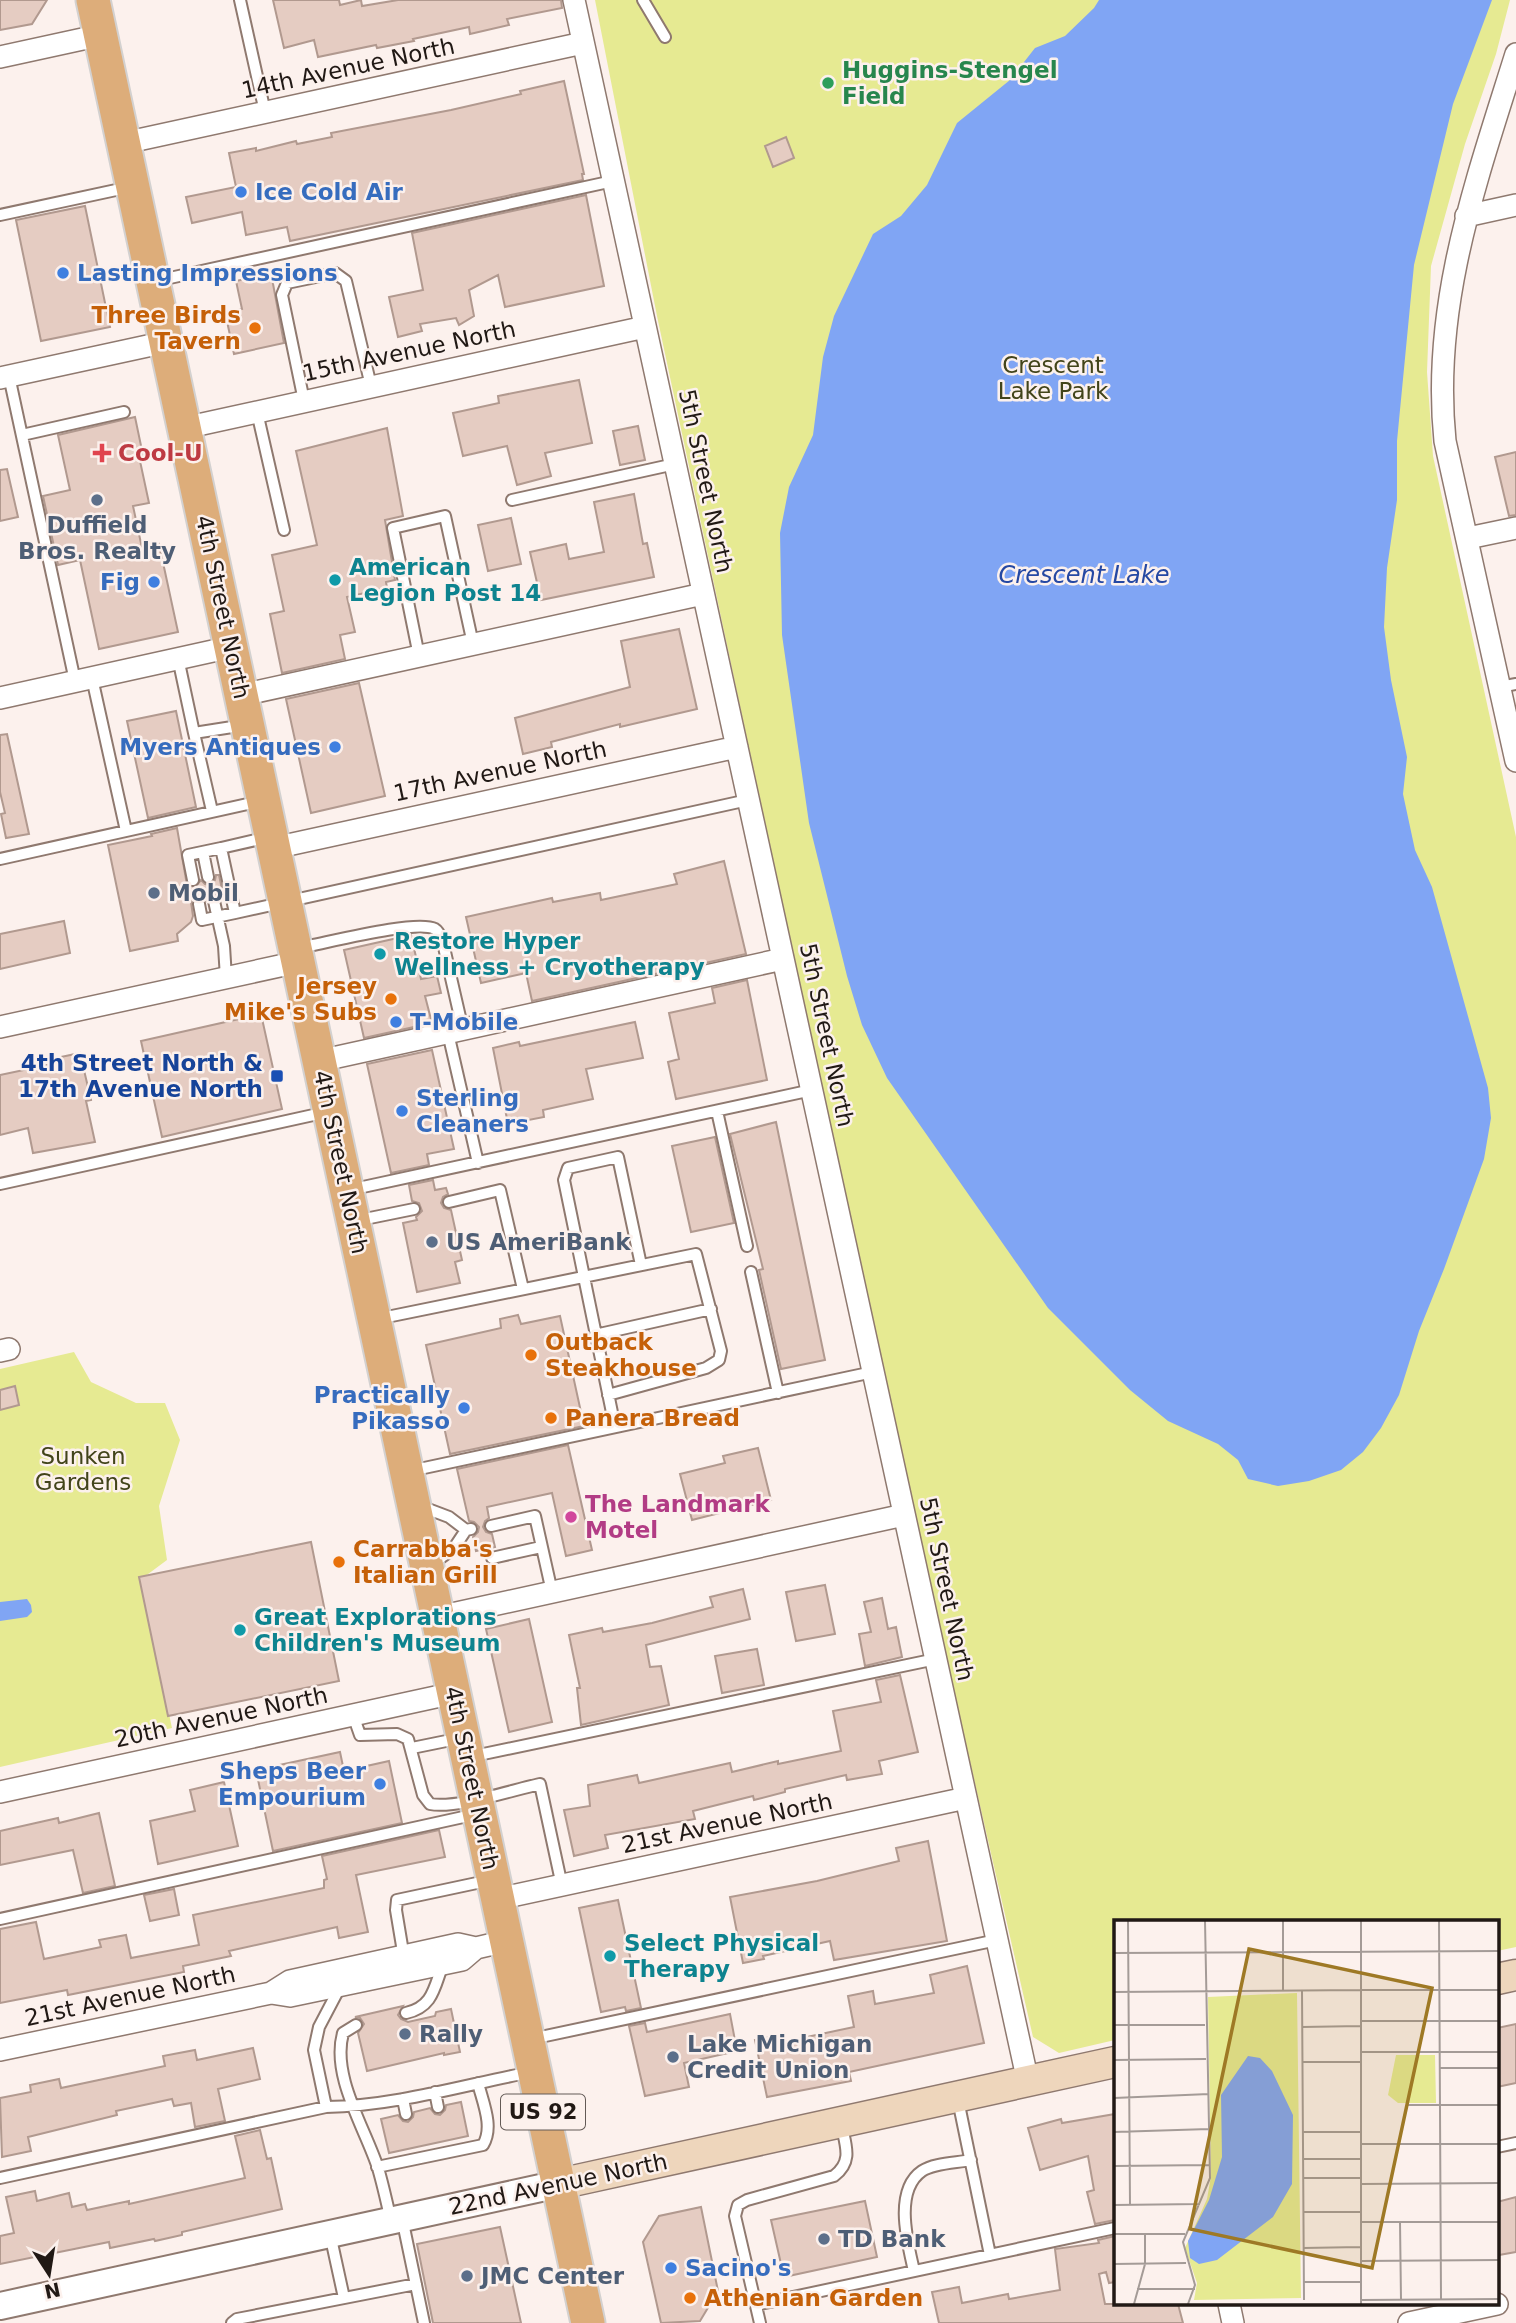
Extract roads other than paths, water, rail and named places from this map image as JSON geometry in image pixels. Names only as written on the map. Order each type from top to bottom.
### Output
[{"type":"main road","name":"4th Street North","points":[[98,10],[153,282],[496,1889],[491,1944],[531,2056],[588,2323]]},
{"type":"main road","points":[[1498,1979],[1516,1975]]},
{"type":"main road","name":"22nd Avenue North","points":[[559,2184],[1114,2062]]},
{"type":"street","name":"5th Street North","points":[[574,0],[1028,2082]]},
{"type":"street","points":[[0,57],[98,10]]},
{"type":"street","name":"14th Avenue North","points":[[124,143],[583,43]]},
{"type":"street","points":[[1516,54],[1466,216],[1447,307],[1442,412],[1445,441],[1468,538],[1508,686],[1516,761]]},
{"type":"street","points":[[1466,216],[1516,205]]},
{"type":"street","name":"15th Avenue North","points":[[184,428],[645,327]]},
{"type":"street","points":[[5,377],[166,342]]},
{"type":"street","points":[[1468,538],[1516,528]]},
{"type":"street","points":[[245,710],[419,656],[703,594]]},
{"type":"street","points":[[0,698],[231,647]]},
{"type":"street","name":"17th Avenue North","points":[[273,842],[737,747]]},
{"type":"street","points":[[0,1027],[226,978],[297,956]]},
{"type":"street","points":[[319,1061],[783,960]]},
{"type":"street","points":[[438,1617],[904,1515]]},
{"type":"street","name":"20th Avenue North","points":[[0,1792],[454,1693]]},
{"type":"street","name":"21st Avenue North","points":[[496,1889],[562,1886],[966,1798]]},
{"type":"street","name":"21st Avenue North","points":[[271,1993],[290,1996],[341,1986],[458,1944],[491,1944]]},
{"type":"street","name":"21st Avenue North","points":[[0,2050],[271,1993],[290,1981],[405,1964],[443,1964],[462,1960],[491,1944]]},
{"type":"street","name":"22nd Avenue North","points":[[0,2306],[559,2184]]},
{"type":"street","points":[[1498,2304],[1516,2300]]},
{"type":"street","points":[[1229,2306],[1233,2323]]},
{"type":"street","points":[[1409,2323],[1488,2306]]},
{"type":"lane","points":[[240,0],[265,113]]},
{"type":"lane","points":[[643,0],[665,37]]},
{"type":"lane","points":[[153,282],[613,181]]},
{"type":"lane","points":[[0,215],[133,186]]},
{"type":"lane","points":[[304,401],[282,295],[287,283],[335,273],[346,281],[371,386]]},
{"type":"lane","points":[[5,377],[126,831]]},
{"type":"lane","points":[[22,435],[124,412]]},
{"type":"lane","points":[[257,412],[284,530]]},
{"type":"lane","points":[[512,500],[675,464]]},
{"type":"lane","points":[[419,656],[393,528],[444,516],[473,644]]},
{"type":"lane","points":[[178,658],[212,811]]},
{"type":"lane","points":[[194,733],[245,710]]},
{"type":"lane","points":[[198,905],[202,920],[748,800]]},
{"type":"lane","points":[[0,859],[264,801]]},
{"type":"lane","points":[[193,880],[188,855],[273,842]]},
{"type":"lane","points":[[221,848],[235,913]]},
{"type":"lane","points":[[203,852],[208,877]]},
{"type":"lane","points":[[214,901],[224,946],[226,978]]},
{"type":"lane","points":[[297,956],[411,926],[426,926],[441,935],[478,1163]]},
{"type":"lane","points":[[350,1205],[478,1163],[812,1090]]},
{"type":"lane","points":[[717,1111],[747,1246]]},
{"type":"lane","points":[[0,1184],[330,1112]]},
{"type":"lane","points":[[615,1427],[564,1180],[568,1168],[618,1157],[641,1265]]},
{"type":"lane","points":[[449,1202],[500,1190],[523,1289]]},
{"type":"lane","points":[[350,1205],[414,1209]]},
{"type":"lane","points":[[375,1320],[696,1254],[722,1351],[719,1360],[706,1368],[608,1395]]},
{"type":"lane","points":[[751,1272],[778,1393]]},
{"type":"lane","points":[[595,1335],[711,1309]]},
{"type":"lane","points":[[407,1472],[873,1372]]},
{"type":"lane","points":[[414,1503],[449,1517],[468,1530],[454,1548],[427,1568]]},
{"type":"lane","points":[[491,1526],[535,1516],[552,1592]]},
{"type":"lane","points":[[492,1558],[541,1547]]},
{"type":"lane","points":[[412,1748],[466,1747],[936,1659]]},
{"type":"lane","points":[[353,1715],[360,1735],[400,1734],[408,1739],[423,1795],[428,1802],[478,1806]]},
{"type":"lane","points":[[0,1919],[478,1806],[540,1784],[562,1886]]},
{"type":"lane","points":[[405,1964],[396,1910],[397,1900],[496,1889]]},
{"type":"lane","points":[[0,2178],[326,2107],[403,2099],[478,2083],[531,2056],[997,1940]]},
{"type":"lane","points":[[406,2013],[420,2010],[429,2001],[443,1964]]},
{"type":"lane","points":[[326,2107],[314,2050],[319,2027],[341,1986]]},
{"type":"lane","points":[[356,2025],[343,2033],[340,2055],[352,2106],[396,2219],[424,2323]]},
{"type":"lane","points":[[377,2167],[414,2154],[446,2147],[483,2145],[489,2128],[478,2083]]},
{"type":"lane","points":[[435,2092],[438,2107]]},
{"type":"lane","points":[[958,2097],[990,2255]]},
{"type":"lane","points":[[403,2099],[406,2113]]},
{"type":"lane","points":[[760,2323],[735,2216],[738,2206],[758,2196],[834,2176],[843,2169],[847,2156],[841,2122]]},
{"type":"lane","points":[[1498,2147],[1516,2143]]},
{"type":"lane","points":[[914,2271],[905,2206],[914,2179],[923,2171],[971,2160]]},
{"type":"lane","points":[[756,2305],[1114,2228]]},
{"type":"lane","points":[[330,2234],[344,2298]]},
{"type":"lane","points":[[232,2323],[237,2319],[415,2284]]},
{"type":"water","name":"Crescent Lake","points":[[1099,0],[1492,0],[1453,104],[1414,265],[1397,441],[1397,500],[1387,568],[1384,627],[1391,680],[1407,757],[1403,794],[1415,850],[1432,887],[1488,1088],[1491,1118],[1484,1159],[1419,1331],[1399,1395],[1381,1428],[1363,1452],[1341,1470],[1309,1481],[1278,1486],[1248,1479],[1238,1460],[1218,1444],[1168,1421],[1130,1390],[1048,1308],[887,1078],[862,1025],[847,976],[809,823],[782,635],[780,533],[789,487],[813,435],[823,357],[834,316],[873,234],[901,216],[927,185],[957,123],[1010,80],[1035,48],[1065,36]]},
{"type":"water","points":[[27,1599],[32,1612],[27,1617],[0,1621],[0,1602]]},
{"type":"place","name":"Huggins-Stengel Field","points":[[828,83]]},
{"type":"place","name":"Ice Cold Air","points":[[241,192]]},
{"type":"place","name":"Lasting Impressions","points":[[63,273]]},
{"type":"place","name":"Three Birds Tavern","points":[[255,328]]},
{"type":"place","name":"Cool-U","points":[[102,453]]},
{"type":"place","name":"Duffield Bros. Realty","points":[[97,500]]},
{"type":"place","name":"American Legion Post 14","points":[[335,580]]},
{"type":"place","name":"Fig","points":[[154,582]]},
{"type":"place","name":"Myers Antiques","points":[[335,747]]},
{"type":"place","name":"Mobil","points":[[154,893]]},
{"type":"place","name":"Restore Hyper Wellness + Cryotherapy","points":[[380,954]]},
{"type":"place","name":"Jersey Mike's Subs","points":[[391,999]]},
{"type":"place","name":"T-Mobile","points":[[396,1022]]},
{"type":"place","name":"4th Street North & 17th Avenue North","points":[[277,1076]]},
{"type":"place","name":"Sterling Cleaners","points":[[402,1111]]},
{"type":"place","name":"US AmeriBank","points":[[432,1242]]},
{"type":"place","name":"Outback Steakhouse","points":[[531,1355]]},
{"type":"place","name":"Practically Pikasso","points":[[464,1408]]},
{"type":"place","name":"Panera Bread","points":[[551,1418]]},
{"type":"place","name":"The Landmark Motel","points":[[571,1517]]},
{"type":"place","name":"Carrabba's Italian Grill","points":[[339,1562]]},
{"type":"place","name":"Great Explorations Children's Museum","points":[[240,1630]]},
{"type":"place","name":"Sheps Beer Empourium","points":[[380,1784]]},
{"type":"place","name":"Select Physical Therapy","points":[[610,1956]]},
{"type":"place","name":"Rally","points":[[405,2034]]},
{"type":"place","name":"Lake Michigan Credit Union","points":[[673,2057]]},
{"type":"place","name":"TD Bank","points":[[824,2239]]},
{"type":"place","name":"Sacino's","points":[[671,2268]]},
{"type":"place","name":"JMC Center","points":[[467,2276]]},
{"type":"place","name":"Athenian Garden","points":[[690,2298]]},
{"type":"park label","name":"Crescent Lake Park","points":[[1053,378]]},
{"type":"park label","name":"Sunken Gardens","points":[[83,1469]]}]
